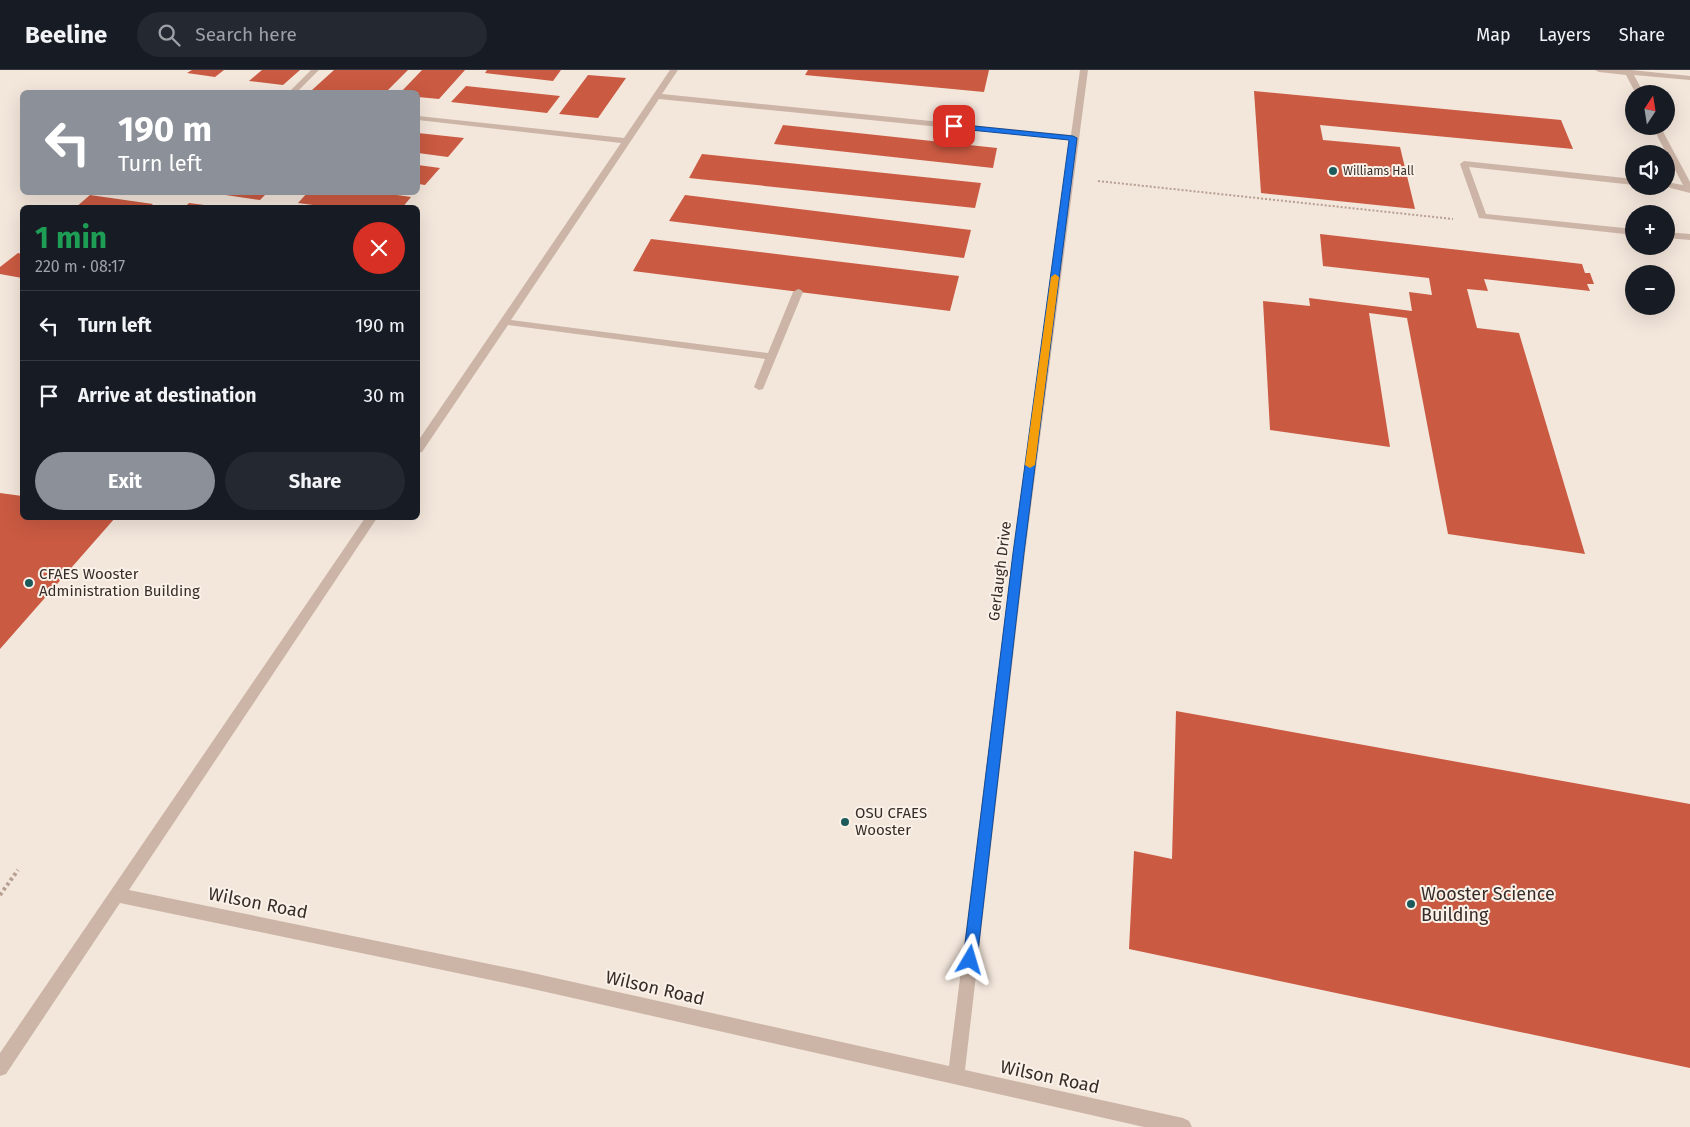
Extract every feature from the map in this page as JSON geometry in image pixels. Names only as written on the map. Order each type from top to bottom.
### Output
[{"type":"lane","points":[[295,90],[315,70]]},
{"type":"lane","points":[[420,446],[674,70]]},
{"type":"lane","name":"Gerlaugh Drive","points":[[956,1077],[1019,553],[1073,138],[1084,70]]},
{"type":"lane","points":[[1599,70],[1628,71],[1690,78]]},
{"type":"lane","points":[[1628,71],[1635,85]]},
{"type":"lane","points":[[656,96],[1073,138]]},
{"type":"lane","points":[[420,118],[626,141]]},
{"type":"lane","points":[[1661,135],[1689,189]]},
{"type":"lane","points":[[1625,181],[1464,164],[1482,216],[1625,231]]},
{"type":"lane","points":[[1675,187],[1689,189]]},
{"type":"lane","points":[[1675,236],[1690,238]]},
{"type":"lane","points":[[758,387],[798,292]]},
{"type":"lane","points":[[505,322],[771,357]]},
{"type":"lane","points":[[0,1068],[370,520]]},
{"type":"lane","name":"Wilson Road","points":[[117,895],[524,979],[1183,1127]]},
{"type":"path","points":[[1068,178],[1461,220]]},
{"type":"path","points":[[0,895],[18,870]]},
{"type":"building","points":[[192,70],[224,70],[215,77],[187,73]]},
{"type":"building","points":[[262,70],[300,70],[283,85],[249,81]]},
{"type":"building","points":[[334,70],[408,70],[388,90],[312,90]]},
{"type":"building","points":[[422,70],[465,70],[439,99],[420,97],[420,90],[403,90]]},
{"type":"building","points":[[487,70],[561,70],[553,81],[485,73]]},
{"type":"building","points":[[808,70],[989,70],[984,92],[805,75]]},
{"type":"building","points":[[588,75],[626,78],[598,118],[559,114]]},
{"type":"building","points":[[466,86],[560,96],[547,113],[451,102]]},
{"type":"building","name":"Williams Hall","points":[[1254,91],[1561,120],[1573,149],[1320,125],[1323,140],[1400,147],[1415,209],[1261,193]]},
{"type":"building","points":[[783,125],[997,148],[993,168],[774,144]]},
{"type":"building","points":[[420,133],[464,138],[448,157],[420,153]]},
{"type":"building","points":[[702,154],[981,183],[975,208],[689,178]]},
{"type":"building","points":[[420,165],[440,168],[425,185],[420,184]]},
{"type":"building","points":[[90,195],[153,204],[152,205],[78,205]]},
{"type":"building","points":[[226,195],[265,195],[260,200]]},
{"type":"building","points":[[305,195],[397,195],[411,197],[404,205],[313,205],[298,203]]},
{"type":"building","points":[[685,195],[971,230],[964,258],[669,221]]},
{"type":"building","points":[[189,203],[204,205],[187,205]]},
{"type":"building","points":[[1320,234],[1582,264],[1585,273],[1590,273],[1594,284],[1587,284],[1590,291],[1484,279],[1488,291],[1467,289],[1477,328],[1519,333],[1585,554],[1448,534],[1407,318],[1369,313],[1390,447],[1270,430],[1263,301],[1310,306],[1309,298],[1412,311],[1409,292],[1432,295],[1429,278],[1323,266]]},
{"type":"building","points":[[651,239],[959,276],[950,311],[633,271]]},
{"type":"building","points":[[18,253],[20,254],[20,278],[0,274],[0,267]]},
{"type":"building","name":"CFAES Wooster Administration Building","points":[[0,493],[20,496],[20,520],[113,520],[0,649]]},
{"type":"building","name":"Wooster Science Building","points":[[1176,711],[1690,804],[1690,1068],[1129,949],[1134,851],[1172,859]]},
{"type":"slow traffic","points":[[1030,465],[1055,277]]},
{"type":"place","name":"Williams Hall","points":[[1333,171]]},
{"type":"place","name":"CFAES Wooster Administration Building","points":[[29,583]]},
{"type":"place","name":"OSU CFAES Wooster","points":[[845,822]]},
{"type":"place","name":"Wooster Science Building","points":[[1411,904]]},
{"type":"route","points":[[954,126],[1073,138],[1019,553],[970,960]]}]
